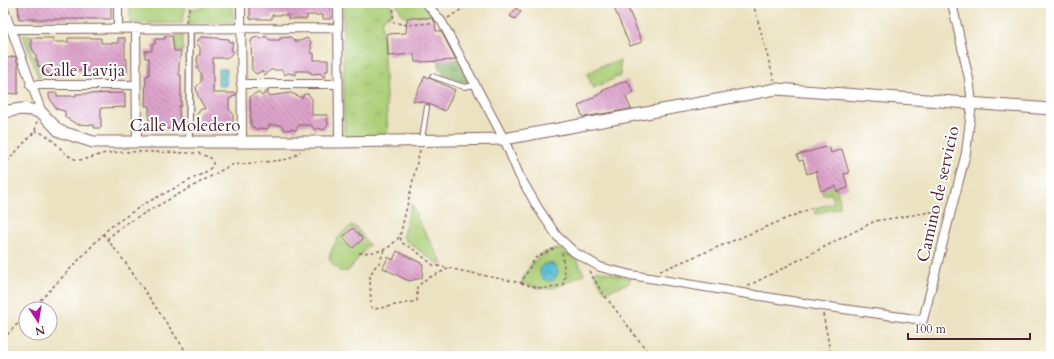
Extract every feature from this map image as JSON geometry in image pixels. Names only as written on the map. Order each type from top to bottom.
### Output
[{"type":"main road","name":"Calle Moledero","points":[[42,113],[59,131],[93,142],[339,142],[422,139],[504,139],[776,89],[1051,109]]},
{"type":"main road","points":[[3,112],[21,109],[42,113]]},
{"type":"street","points":[[118,3],[118,28]]},
{"type":"street","points":[[242,3],[242,141]]},
{"type":"street","points":[[338,3],[339,142]]},
{"type":"street","points":[[426,3],[442,22],[504,139],[519,175],[538,208],[557,236],[574,252],[600,267],[631,275],[822,306]]},
{"type":"street","name":"Camino de servicio","points":[[822,306],[923,320],[966,153],[972,103],[969,79],[952,3]]},
{"type":"street","points":[[3,7],[30,85],[42,113]]},
{"type":"street","points":[[11,29],[188,26],[241,28],[338,28]]},
{"type":"street","points":[[188,26],[189,141]]},
{"type":"street","points":[[136,28],[136,142]]},
{"type":"street","points":[[242,84],[338,84]]},
{"type":"street","name":"Calle Lavija","points":[[30,85],[136,85]]},
{"type":"lane","points":[[432,76],[464,87],[475,85]]},
{"type":"lane","points":[[422,139],[427,107]]},
{"type":"path","points":[[185,3],[190,5],[204,3]]},
{"type":"path","points":[[394,3],[393,22],[407,25],[442,22],[471,3]]},
{"type":"path","points":[[753,3],[776,89]]},
{"type":"path","points":[[188,26],[190,5]]},
{"type":"path","points":[[3,166],[35,131],[37,121],[42,113]]},
{"type":"path","points":[[35,131],[42,133],[58,144],[68,155],[79,160],[108,153],[198,153],[211,158],[214,163],[212,167],[204,173],[144,204],[109,228],[40,301]]},
{"type":"path","points":[[359,253],[379,252],[384,250],[392,246],[400,236],[422,139]]},
{"type":"path","points":[[107,240],[125,224],[231,165],[284,160],[294,157],[300,151],[301,141]]},
{"type":"path","points":[[660,271],[812,208]]},
{"type":"path","points":[[737,292],[875,221],[952,209]]},
{"type":"path","points":[[103,234],[126,262],[189,356]]},
{"type":"path","points":[[400,236],[402,243],[416,251],[433,265],[521,283],[537,289],[552,289],[563,284],[565,276],[561,249],[564,243]]},
{"type":"path","points":[[521,283],[535,258],[564,243]]},
{"type":"path","points":[[384,250],[380,262],[374,268],[370,276],[371,307],[375,308],[417,301],[417,287],[426,279],[448,269]]},
{"type":"path","points":[[586,259],[592,277],[651,356]]},
{"type":"path","points":[[822,306],[831,356]]},
{"type":"path","points":[[3,339],[18,323]]},
{"type":"path","points":[[3,347],[12,356]]},
{"type":"green space","points":[[130,3],[180,3],[186,6],[182,23],[130,23]]},
{"type":"green space","points":[[210,3],[233,3],[233,22],[188,23],[191,9],[204,7]]},
{"type":"green space","points":[[343,3],[392,3],[392,14],[385,17],[382,22],[388,135],[347,138],[344,133]]},
{"type":"green space","points":[[396,3],[423,3],[431,14],[429,16],[403,16]]},
{"type":"green space","points":[[23,35],[30,35],[32,56],[35,56],[35,62],[37,62],[37,67],[39,68],[41,77],[38,77]]},
{"type":"green space","points":[[176,35],[183,35],[183,51],[176,51]]},
{"type":"green space","points":[[458,59],[468,82],[459,82],[442,76],[443,71],[439,69],[439,61]]},
{"type":"green space","points":[[620,61],[620,76],[593,88],[587,74],[601,66]]},
{"type":"green space","points":[[832,185],[833,187],[836,186],[841,207],[816,214],[815,208],[834,203],[831,193],[823,195],[821,188]]},
{"type":"green space","points":[[412,203],[418,220],[443,264],[435,262],[405,240],[403,235]]},
{"type":"green space","points":[[351,226],[357,228],[369,245],[348,271],[339,271],[329,260],[330,255],[340,236]]},
{"type":"green space","points":[[561,249],[578,261],[584,274],[554,288],[540,288],[521,283],[535,259],[546,252]]},
{"type":"green space","points":[[596,270],[631,278],[629,283],[605,292],[594,273]]},
{"type":"water","points":[[218,69],[227,69],[226,86],[218,86]]},
{"type":"water","points":[[545,263],[553,263],[558,268],[556,279],[553,281],[545,281],[540,276],[540,268]]},
{"type":"building","points":[[18,3],[111,3],[111,19],[19,19]]},
{"type":"building","points":[[250,3],[330,3],[331,19],[323,19],[323,15],[307,15],[307,19],[288,19],[288,15],[272,15],[272,19],[250,19]]},
{"type":"building","points":[[612,3],[626,3],[642,42],[630,46]]},
{"type":"building","points":[[516,8],[521,12],[515,19],[510,16]]},
{"type":"building","points":[[407,18],[431,18],[435,22],[436,31],[441,31],[456,60],[415,62],[414,54],[388,56],[387,34],[406,33]]},
{"type":"building","points":[[165,36],[172,36],[174,51],[181,51],[179,75],[181,75],[181,106],[179,106],[179,115],[181,129],[146,129],[146,123],[149,123],[149,106],[145,106],[146,76],[149,75],[149,58],[145,58],[145,51],[152,51],[152,44],[155,44],[155,39],[165,39]]},
{"type":"building","points":[[265,36],[270,40],[280,40],[280,38],[291,37],[295,41],[300,41],[307,38],[311,42],[311,53],[314,53],[314,60],[328,60],[328,71],[325,71],[325,78],[320,73],[313,74],[308,71],[296,71],[296,75],[288,73],[285,75],[282,70],[271,70],[265,75],[262,71],[256,74],[252,70],[251,40],[256,37],[262,39]]},
{"type":"building","points":[[201,37],[229,39],[229,42],[233,42],[231,50],[234,52],[227,58],[213,58],[213,93],[236,93],[236,95],[229,99],[229,109],[233,114],[233,123],[229,128],[200,128],[197,124],[198,117],[196,116],[201,109],[205,109],[198,96],[196,87],[201,82],[201,73],[196,67],[198,66],[197,58],[200,54],[200,47],[196,43]]},
{"type":"building","points":[[31,38],[53,38],[53,42],[68,42],[68,38],[101,38],[101,43],[118,43],[118,38],[125,38],[127,74],[120,74],[120,70],[103,71],[103,74],[90,74],[91,71],[74,71],[74,74],[48,74],[48,71],[41,71],[41,66],[38,66],[36,55],[32,48]]},
{"type":"building","points":[[15,56],[18,65],[18,94],[3,93],[5,59]]},
{"type":"building","points":[[425,76],[455,90],[445,111],[424,102],[413,101]]},
{"type":"building","points":[[627,80],[634,92],[626,97],[631,109],[583,117],[578,106],[603,92],[602,91]]},
{"type":"building","points":[[268,90],[268,96],[291,93],[302,98],[304,94],[308,94],[312,99],[312,115],[327,115],[328,125],[324,130],[317,128],[315,130],[311,125],[299,125],[295,131],[293,129],[285,130],[281,125],[269,125],[268,129],[259,128],[258,130],[251,126],[250,97],[256,93],[259,93],[262,96]]},
{"type":"building","points":[[49,93],[57,93],[57,96],[76,96],[76,94],[125,93],[125,107],[101,108],[101,128],[94,128],[94,125],[76,124],[65,117],[65,111],[56,109],[49,97]]},
{"type":"building","points":[[829,146],[831,153],[842,149],[849,173],[844,174],[848,188],[837,192],[836,186],[821,191],[816,171],[807,174],[803,160],[799,161],[797,155]]},
{"type":"building","points":[[353,228],[363,239],[353,248],[343,237]]},
{"type":"building","points":[[397,251],[423,264],[422,278],[409,281],[383,268],[388,257],[393,260]]}]
